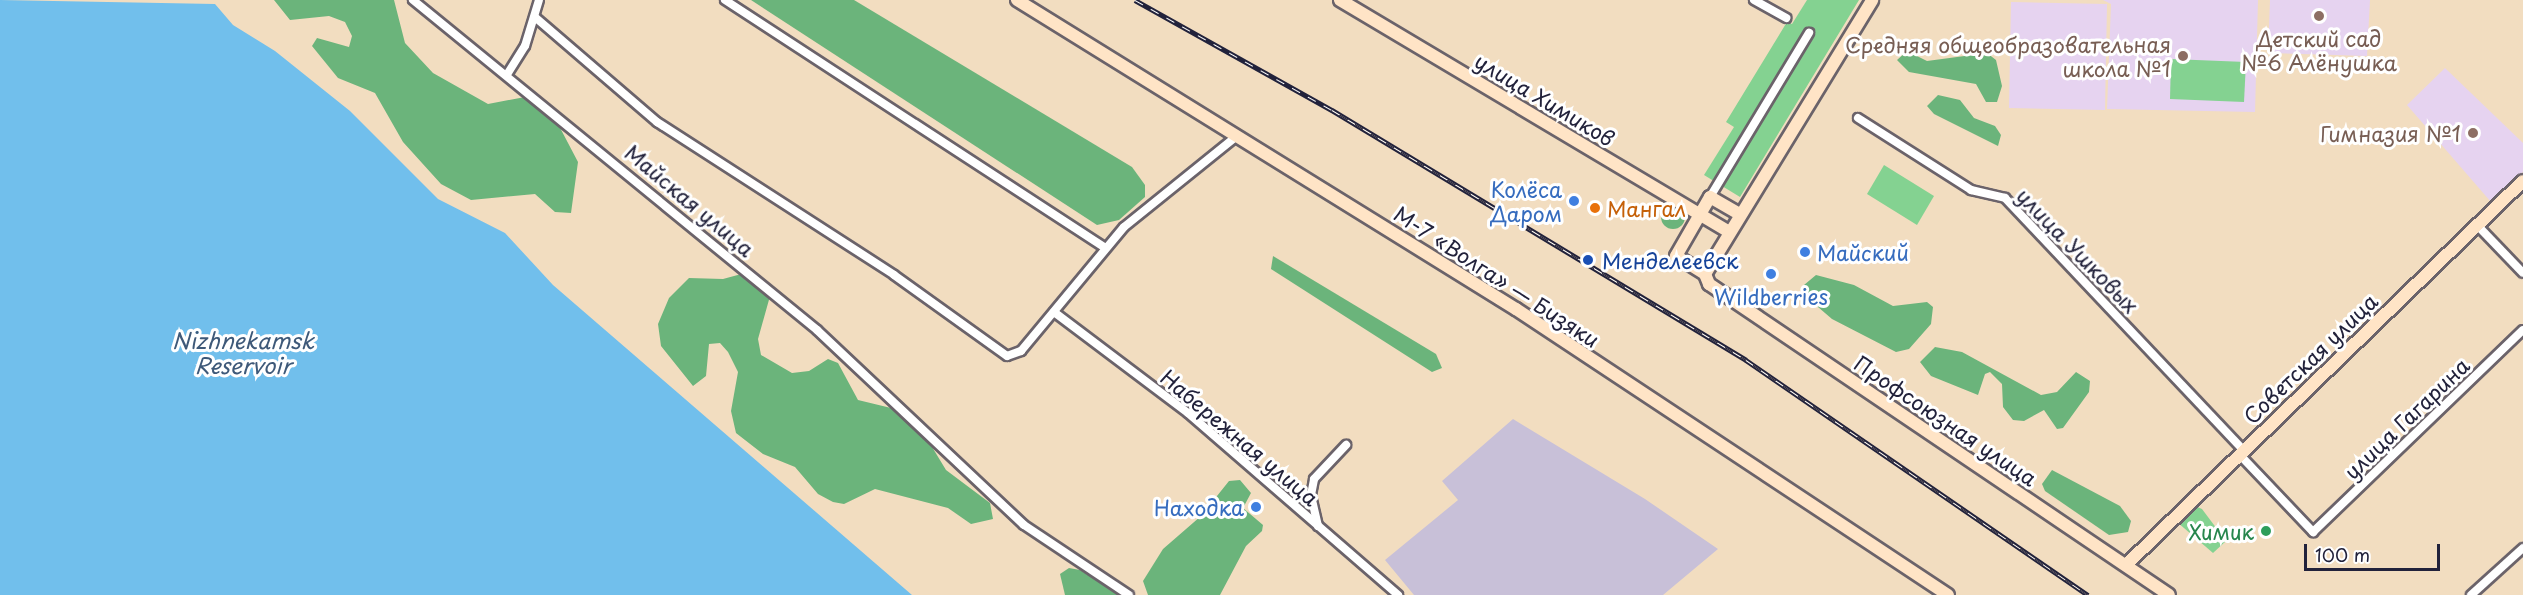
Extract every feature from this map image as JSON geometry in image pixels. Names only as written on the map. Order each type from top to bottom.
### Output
[{"type":"main road","name":"М-7 «Волга» — Бизяки","points":[[1017,0],[1516,309],[1948,595]]},
{"type":"main road","name":"улица Химиков","points":[[1340,0],[1729,232]]},
{"type":"main road","points":[[1705,274],[1872,0]]},
{"type":"main road","name":"Советская улица","points":[[2126,565],[2523,181]]},
{"type":"main road","points":[[1700,215],[1710,197],[1740,214]]},
{"type":"main road","name":"Профсоюзная улица","points":[[1700,215],[1676,256],[1705,274],[1709,284],[2169,595]]},
{"type":"street","name":"Майская улица","points":[[413,0],[508,73],[817,330],[935,437],[960,467],[1024,525],[1129,595]]},
{"type":"street","points":[[508,73],[536,18],[539,0]]},
{"type":"street","points":[[725,0],[1104,249]]},
{"type":"street","points":[[1754,0],[1786,18]]},
{"type":"street","points":[[536,18],[657,122],[894,275],[997,352],[1021,351],[1104,249],[1238,135]]},
{"type":"street","points":[[1710,197],[1809,33]]},
{"type":"street","name":"улица Ушковых","points":[[1858,118],[1971,190],[2005,198],[2313,532]]},
{"type":"street","points":[[2477,225],[2523,273]]},
{"type":"street","name":"Набережная улица","points":[[1054,312],[1188,413],[1398,595]]},
{"type":"street","name":"улица Гагарина","points":[[2313,532],[2523,330]]},
{"type":"street","points":[[1318,527],[1311,495],[1314,479],[1346,445]]},
{"type":"street","points":[[2471,595],[2523,548]]},
{"type":"shaded area","name":"Средняя общеобразовательная школа №1","points":[[2103,0],[2258,0],[2255,112],[2107,109],[2111,4]]},
{"type":"shaded area","name":"Детский сад №6 Алёнушка","points":[[2270,0],[2370,0],[2367,56],[2268,53]]},
{"type":"shaded area","points":[[2011,2],[2107,4],[2105,110],[2009,108]]},
{"type":"shaded area","name":"Гимназия №1","points":[[2445,68],[2523,143],[2523,172],[2491,202],[2407,105]]},
{"type":"shaded area","points":[[1513,419],[1645,499],[1718,549],[1663,595],[1414,595],[1385,560],[1458,500],[1442,481]]},
{"type":"green space","points":[[274,0],[394,0],[405,43],[433,73],[488,104],[525,97],[557,122],[578,162],[571,213],[555,212],[535,194],[471,200],[441,184],[403,142],[375,93],[338,78],[312,46],[317,38],[349,47],[352,36],[345,22],[329,16],[290,20]]},
{"type":"green space","points":[[751,0],[854,0],[1132,167],[1145,185],[1145,197],[1119,220],[1097,225]]},
{"type":"green space","points":[[1807,0],[1859,0],[1740,197],[1704,175],[1734,127],[1726,122],[1787,22],[1792,24]]},
{"type":"green space","points":[[1907,51],[1927,61],[1987,53],[1996,60],[2002,86],[1997,102],[1986,102],[1976,84],[1909,72],[1897,60]]},
{"type":"green space","points":[[2171,59],[2246,62],[2244,102],[2170,99]]},
{"type":"green space","points":[[1938,95],[1960,100],[1974,118],[1995,126],[2001,135],[1998,146],[1934,114],[1927,106]]},
{"type":"green space","points":[[1884,165],[1934,196],[1917,225],[1867,194]]},
{"type":"green space","points":[[1673,205],[1681,209],[1685,217],[1681,225],[1673,229],[1665,225],[1661,217],[1665,209]]},
{"type":"green space","points":[[1273,256],[1436,354],[1442,368],[1432,372],[1271,269]]},
{"type":"green space","points":[[745,273],[761,278],[772,289],[758,339],[761,355],[792,373],[809,371],[828,359],[838,363],[858,400],[891,408],[923,432],[946,470],[990,503],[993,519],[971,524],[948,508],[875,489],[844,504],[833,502],[818,494],[795,467],[763,454],[736,433],[731,411],[738,372],[728,352],[720,343],[709,344],[706,376],[693,386],[661,346],[658,324],[669,298],[689,278],[723,279]]},
{"type":"green space","points":[[1816,275],[1854,285],[1893,306],[1927,302],[1933,307],[1931,324],[1909,349],[1896,352],[1832,319],[1804,295],[1804,285]]},
{"type":"green space","points":[[1935,347],[1962,352],[2041,395],[2057,392],[2076,372],[2090,381],[2089,392],[2063,428],[2057,429],[2044,410],[2024,421],[2013,420],[2003,407],[2002,384],[1990,372],[1985,374],[1978,395],[1931,376],[1920,362]]},
{"type":"green space","points":[[2052,470],[2120,506],[2131,521],[2128,532],[2109,535],[2045,491],[2042,484]]},
{"type":"green space","points":[[1240,480],[1251,493],[1243,508],[1263,525],[1262,531],[1246,546],[1220,595],[1148,595],[1143,581],[1163,549],[1201,516],[1229,481]]},
{"type":"green space","points":[[2193,505],[2202,509],[2226,541],[2213,553],[2177,522]]},
{"type":"green space","points":[[1069,568],[1080,570],[1120,595],[1065,595],[1060,574]]},
{"type":"water","name":"Nizhnekamsk Reservoir","points":[[0,0],[215,4],[233,25],[275,51],[350,111],[438,199],[505,233],[553,285],[912,595],[0,595]]},
{"type":"railway","points":[[1135,0],[1332,110],[1746,360],[2088,595]]},
{"type":"place","name":"Детский сад №6 Алёнушка","points":[[2319,16]]},
{"type":"place","name":"Средняя общеобразовательная школа №1","points":[[2183,56]]},
{"type":"place","name":"Гимназия №1","points":[[2473,133]]},
{"type":"place","name":"Колёса Даром","points":[[1574,201]]},
{"type":"place","name":"Мангал","points":[[1595,208]]},
{"type":"place","name":"Майский","points":[[1805,252]]},
{"type":"place","name":"Менделеевск","points":[[1588,260]]},
{"type":"place","name":"Wildberries","points":[[1771,274]]},
{"type":"place","name":"Находка","points":[[1256,507]]},
{"type":"place","name":"Химик","points":[[2266,531]]}]
